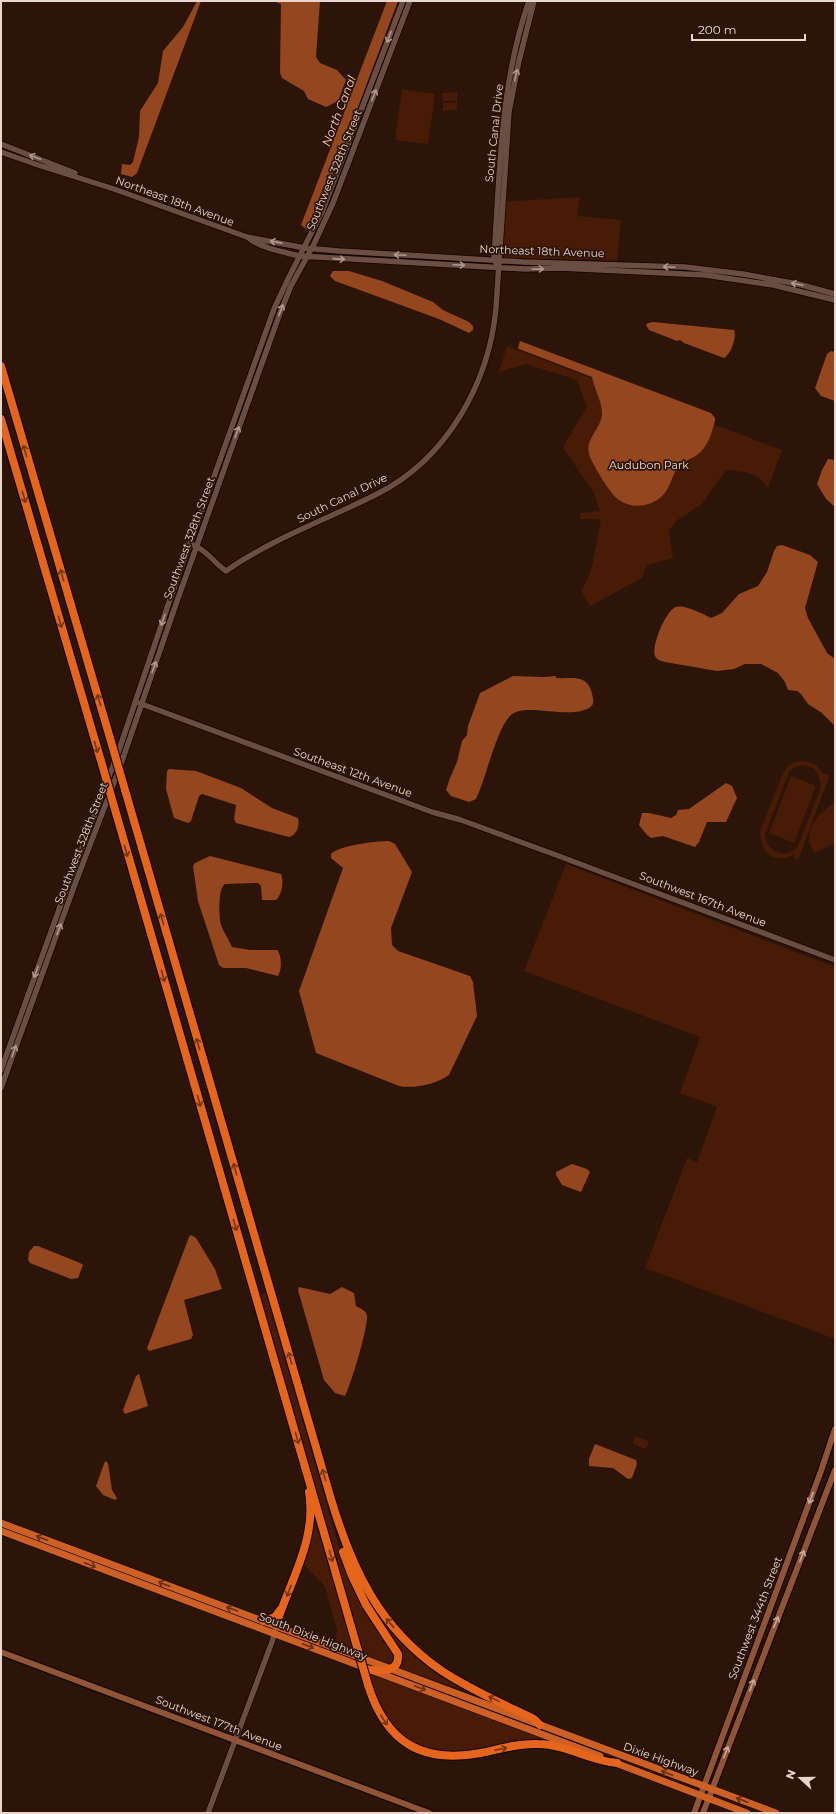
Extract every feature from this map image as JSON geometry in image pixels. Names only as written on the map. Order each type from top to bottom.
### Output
[{"type":"highway","points":[[1,366],[335,1513],[348,1552],[366,1589],[381,1613],[404,1639],[425,1658],[448,1674],[484,1695],[534,1718],[540,1725]]},
{"type":"highway","points":[[1,419],[355,1640],[377,1709],[393,1732],[412,1746],[426,1753],[446,1756],[464,1755],[519,1745],[538,1744],[556,1746],[606,1762],[617,1763]]},
{"type":"highway","points":[[275,1629],[304,1552],[308,1537],[311,1510],[308,1477]]},
{"type":"highway","points":[[335,1513],[335,1524],[338,1536],[354,1581],[372,1614],[397,1651],[398,1661],[391,1669],[383,1671],[370,1670]]},
{"type":"highway","name":"South Dixie Highway","points":[[1,1523],[264,1621],[275,1629],[370,1670],[617,1763]]},
{"type":"highway","name":"South Dixie Highway","points":[[1,1531],[391,1669],[540,1725]]},
{"type":"highway","points":[[264,1621],[275,1617],[283,1606]]},
{"type":"highway","name":"Dixie Highway","points":[[540,1725],[776,1813]]},
{"type":"highway","name":"Dixie Highway","points":[[617,1763],[700,1796],[748,1813]]},
{"type":"main road","name":"Southwest 344th Street","points":[[694,1813],[821,1471],[835,1429]]},
{"type":"main road","name":"Southwest 344th Street","points":[[703,1813],[835,1470]]},
{"type":"main road","name":"Southwest 177th Avenue","points":[[1,1652],[429,1813]]},
{"type":"main road","points":[[752,1655],[762,1658]]},
{"type":"street","name":"Southwest 328th Street","points":[[1,1070],[139,703],[274,309],[322,212],[403,1]]},
{"type":"street","name":"Southwest 328th Street","points":[[193,545],[280,313],[291,286],[312,248],[333,203],[410,1]]},
{"type":"street","name":"South Canal Drive","points":[[193,545],[205,550],[217,564],[226,571],[245,557],[273,542],[381,492],[410,472],[432,452],[464,410],[476,387],[485,364],[495,325],[499,268],[497,260],[504,108],[509,81],[529,1]]},
{"type":"street","name":"South Canal Drive","points":[[497,260],[509,112],[534,1]]},
{"type":"street","points":[[350,142],[354,147]]},
{"type":"street","name":"Northeast 18th Avenue","points":[[1,144],[97,183],[247,237],[305,248],[497,260],[685,268],[743,274],[798,284],[835,294]]},
{"type":"street","name":"Northeast 18th Avenue","points":[[1,152],[97,183]]},
{"type":"street","name":"Northeast 18th Avenue","points":[[247,237],[252,241],[300,256],[499,268],[560,268],[672,273],[741,279],[835,300]]},
{"type":"street","points":[[287,253],[289,244]]},
{"type":"street","points":[[374,253],[376,258],[382,262]]},
{"type":"street","points":[[420,264],[427,256]]},
{"type":"street","name":"Southwest 328th Street","points":[[1,1088],[75,884],[120,767],[139,703]]},
{"type":"street","name":"Southeast 12th Avenue","points":[[139,703],[432,812],[461,820],[564,858]]},
{"type":"street","name":"Southwest 167th Avenue","points":[[564,858],[835,960]]},
{"type":"street","points":[[208,1813],[275,1629]]},
{"type":"green space","points":[[402,89],[435,94],[428,144],[395,140]]},
{"type":"green space","points":[[457,92],[457,101],[443,101],[442,93]]},
{"type":"green space","points":[[457,102],[457,110],[443,111],[443,103]]},
{"type":"green space","points":[[580,197],[577,216],[621,220],[617,260],[504,258],[502,202]]},
{"type":"green space","name":"Audubon Park","points":[[507,346],[782,450],[768,488],[759,478],[754,475],[726,470],[702,504],[676,521],[669,531],[673,558],[647,565],[642,578],[590,606],[581,592],[591,571],[601,519],[581,519],[580,513],[600,511],[594,493],[564,449],[564,445],[587,407],[577,380],[526,364],[499,372]]},
{"type":"green space","points":[[247,392],[247,397],[228,452],[224,458]]},
{"type":"green space","points":[[190,556],[161,641],[167,616]]},
{"type":"green space","points":[[797,761],[806,762],[819,768],[824,775],[830,775],[798,860],[794,858],[795,855],[780,859],[770,855],[763,845],[760,831],[783,773],[788,766]],"holes":[[[803,765],[813,768],[818,774],[821,787],[797,848],[792,852],[776,852],[769,845],[765,834],[789,772],[795,767]]]},
{"type":"green space","points":[[791,776],[816,786],[794,843],[769,833]]},
{"type":"green space","points":[[833,803],[835,808],[835,843],[814,853],[810,845],[809,838],[812,825],[821,813]]},
{"type":"green space","points":[[566,864],[835,967],[835,1339],[645,1268],[687,1158],[697,1162],[717,1107],[680,1093],[700,1037],[524,971]]},
{"type":"green space","points":[[72,880],[73,884],[3,1073],[4,1068]]},
{"type":"green space","points":[[266,1293],[339,1547],[344,1560],[396,1652],[393,1666],[362,1654],[270,1331],[261,1295]]},
{"type":"green space","points":[[635,1436],[649,1441],[646,1449],[633,1444]]},
{"type":"green space","points":[[313,1515],[355,1652],[335,1644],[337,1630],[325,1586],[303,1564],[310,1544]]},
{"type":"green space","points":[[355,1573],[369,1601],[386,1624],[468,1692],[397,1667],[400,1661],[371,1609]]},
{"type":"green space","points":[[368,1673],[550,1740],[549,1743],[479,1751],[436,1753],[404,1739],[382,1713]]},
{"type":"shaded area","points":[[197,1],[201,1],[137,173],[132,177],[121,174],[122,164],[130,165],[133,162],[139,137],[140,111],[158,83],[163,51],[183,27]]},
{"type":"shaded area","points":[[273,1],[320,1],[316,57],[320,63],[337,70],[346,80],[338,101],[326,107],[308,99],[304,91],[282,78],[280,73],[281,4]]},
{"type":"shaded area","name":"North Canal","points":[[387,1],[398,1],[324,197],[311,225],[307,230],[301,225]]},
{"type":"shaded area","points":[[333,271],[349,271],[382,281],[433,302],[443,310],[469,322],[473,326],[473,330],[469,333],[439,319],[335,281],[330,276]]},
{"type":"shaded area","points":[[653,322],[734,330],[735,337],[729,353],[724,358],[684,343],[680,340],[677,341],[649,330],[646,325]]},
{"type":"shaded area","points":[[520,341],[711,413],[715,420],[707,444],[701,452],[679,466],[667,490],[657,500],[640,506],[624,503],[615,497],[607,487],[592,462],[588,451],[590,440],[601,421],[602,415],[601,406],[592,377],[519,349]]},
{"type":"shaded area","points":[[831,351],[835,352],[835,401],[821,396],[815,388],[827,354]]},
{"type":"shaded area","points":[[828,459],[835,460],[835,507],[826,499],[817,484]]},
{"type":"shaded area","points":[[782,545],[810,555],[818,562],[805,608],[808,618],[827,653],[835,659],[835,726],[822,713],[808,704],[801,694],[797,691],[788,690],[785,682],[778,673],[761,664],[745,664],[734,669],[717,671],[665,662],[661,661],[655,656],[654,651],[657,637],[664,621],[672,610],[679,606],[694,610],[711,618],[722,613],[739,594],[758,586],[767,572],[774,551],[777,546]]},
{"type":"shaded area","points":[[513,676],[556,676],[556,678],[580,679],[588,684],[591,690],[593,704],[589,708],[580,711],[559,712],[527,710],[518,711],[511,715],[496,742],[476,799],[469,802],[451,796],[446,790],[457,762],[462,741],[467,735],[468,726],[480,693]]},
{"type":"shaded area","points":[[169,769],[196,771],[241,788],[272,808],[298,818],[299,824],[297,829],[292,836],[289,837],[236,823],[234,819],[236,805],[202,794],[199,796],[191,821],[188,823],[174,818],[166,789],[167,771]]},
{"type":"shaded area","points":[[726,783],[732,786],[737,798],[726,822],[707,822],[699,842],[695,847],[663,836],[651,838],[639,825],[642,813],[671,818],[676,815],[678,810],[689,809]]},
{"type":"shaded area","points":[[389,841],[395,844],[412,872],[391,928],[392,945],[398,951],[470,976],[473,982],[477,1016],[449,1075],[438,1081],[412,1087],[399,1086],[316,1053],[299,991],[343,868],[331,858],[331,854],[342,848],[350,846]]},
{"type":"shaded area","points":[[210,856],[281,874],[282,888],[280,895],[276,900],[262,900],[261,886],[258,883],[225,884],[221,890],[219,907],[223,930],[232,947],[250,950],[277,950],[279,952],[281,963],[278,976],[246,968],[223,968],[219,965],[198,901],[193,866],[195,863]]},
{"type":"shaded area","points":[[572,1164],[587,1169],[590,1172],[581,1192],[562,1185],[556,1175],[556,1172]]},
{"type":"shaded area","points":[[191,1235],[196,1238],[215,1269],[222,1289],[184,1300],[193,1335],[191,1339],[149,1351],[147,1348]]},
{"type":"shaded area","points":[[34,1246],[38,1246],[83,1265],[78,1278],[71,1279],[30,1263],[28,1260],[29,1252]]},
{"type":"shaded area","points":[[299,1287],[330,1294],[342,1287],[354,1293],[356,1306],[366,1312],[367,1322],[359,1356],[345,1396],[335,1393],[324,1380],[298,1290]]},
{"type":"shaded area","points":[[139,1374],[148,1406],[125,1414],[123,1410],[136,1376]]},
{"type":"shaded area","points":[[595,1444],[636,1460],[637,1464],[632,1478],[628,1479],[613,1468],[589,1466],[589,1459]]},
{"type":"shaded area","points":[[105,1461],[108,1463],[112,1490],[117,1498],[115,1500],[103,1495],[96,1486]]}]
